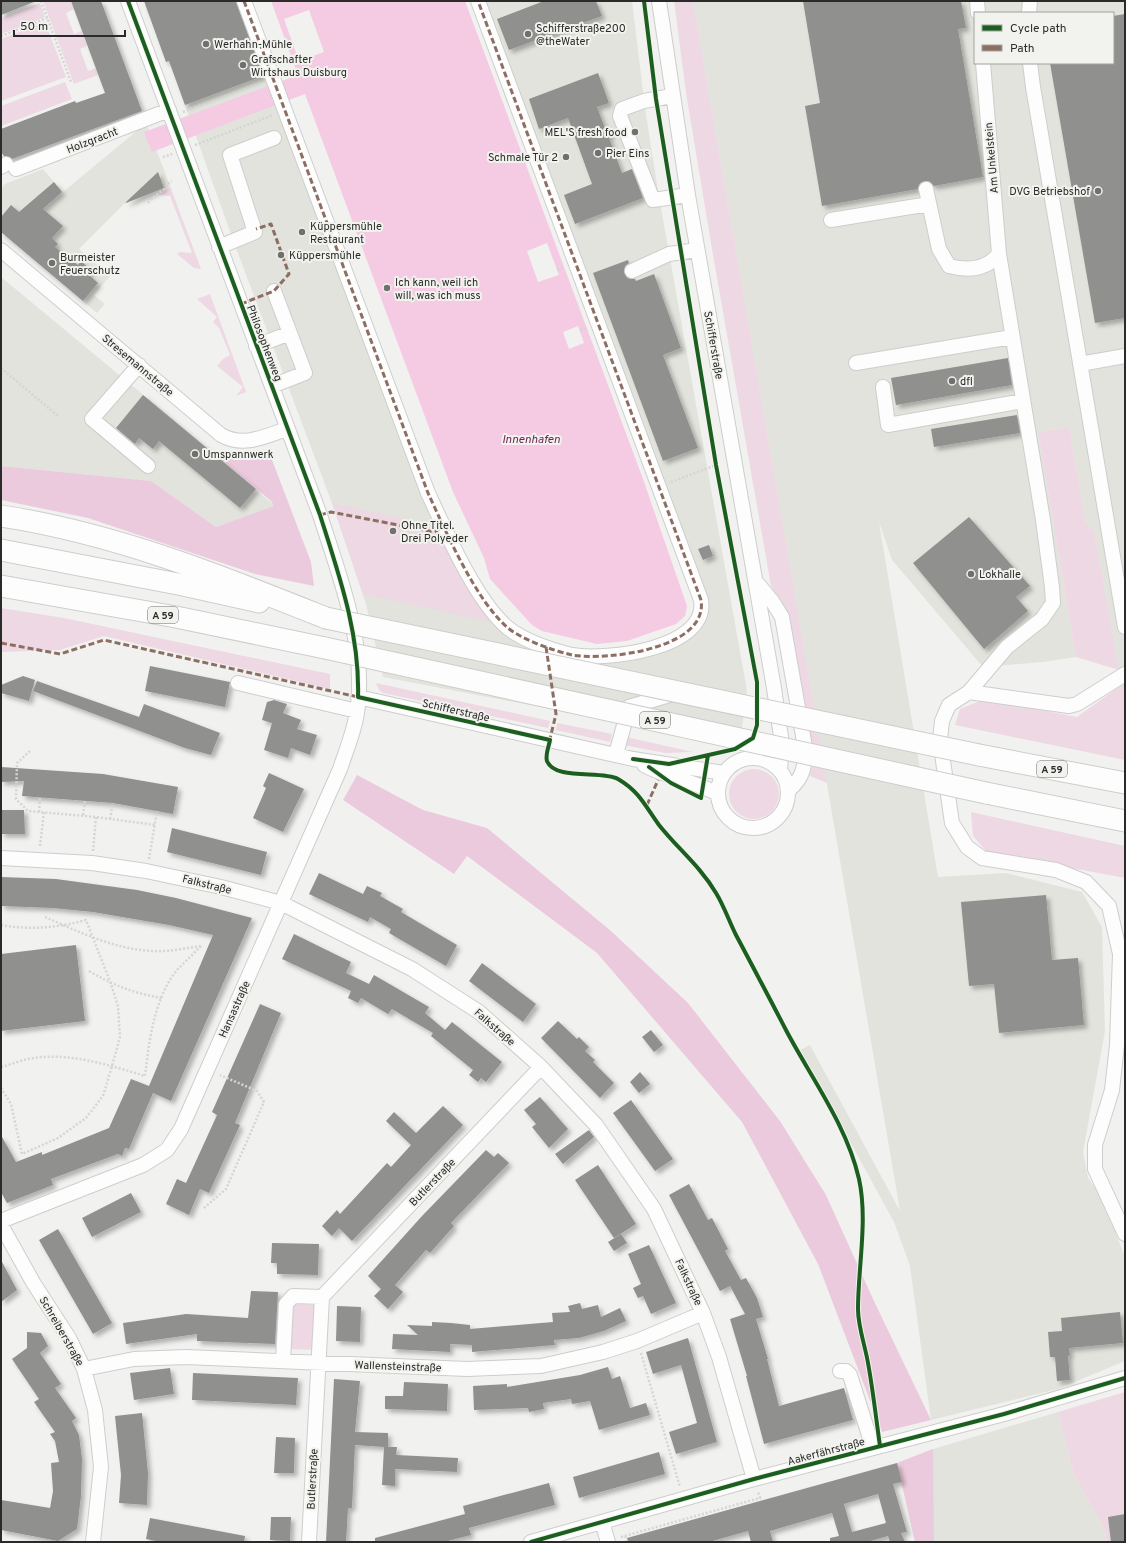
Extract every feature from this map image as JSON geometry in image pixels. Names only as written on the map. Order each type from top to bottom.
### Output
[{"type":"highway","points":[[1,516],[39,522],[119,542],[233,581],[326,618]]},
{"type":"highway","name":"A 59","points":[[1,550],[182,585],[326,618],[979,755],[1125,783]]},
{"type":"highway","name":"A 59","points":[[1,586],[176,618],[325,648],[1125,821]]},
{"type":"street","name":"Philosophenweg","points":[[128,1],[186,148],[219,247],[320,515],[344,590],[357,654],[357,704]]},
{"type":"street","points":[[244,1],[428,493],[474,584],[495,614],[509,628],[546,647],[572,655],[597,657],[631,654],[653,648],[684,634],[695,626],[701,614],[701,600],[478,1]]},
{"type":"street","name":"Schifferstraße","points":[[659,1],[688,195],[774,688],[782,744],[780,769],[786,779],[789,790]]},
{"type":"street","points":[[977,1],[978,12]]},
{"type":"street","points":[[1029,12],[1030,1]]},
{"type":"street","name":"Am Unkelstein","points":[[983,64],[999,254],[1043,520],[1052,587],[1052,603],[1042,619],[1007,648],[970,692],[949,705],[942,721],[940,740],[952,823],[967,847],[982,858],[1056,870],[1086,882],[1109,906],[1120,954],[1117,1044],[1112,1090],[1095,1145],[1095,1169],[1125,1234]]},
{"type":"street","points":[[1030,64],[1032,87],[1125,627]]},
{"type":"street","points":[[672,96],[644,101],[622,109],[620,116],[653,200],[688,195]]},
{"type":"street","name":"Holzgracht","points":[[8,167],[104,132],[172,114]]},
{"type":"street","points":[[219,247],[256,232],[230,155],[274,138]]},
{"type":"street","points":[[926,189],[939,249],[949,266],[963,270],[977,268],[992,263],[999,254]]},
{"type":"street","points":[[831,220],[929,204]]},
{"type":"street","name":"Stresemannstraße","points":[[1,250],[228,439],[249,441],[287,429]]},
{"type":"street","points":[[632,271],[669,254],[698,250]]},
{"type":"street","points":[[272,386],[305,373],[274,291]]},
{"type":"street","points":[[256,346],[290,333]]},
{"type":"street","points":[[856,363],[1012,337]]},
{"type":"street","points":[[1080,364],[1125,356]]},
{"type":"street","points":[[139,366],[92,420],[148,466]]},
{"type":"street","points":[[882,387],[888,425],[1023,401]]},
{"type":"street","points":[[757,584],[782,617],[805,747],[805,764],[803,774],[798,782],[789,790],[788,801],[783,812],[773,823],[761,828],[747,828],[734,823],[725,814],[720,806],[718,794],[719,783],[724,773],[735,762],[747,758],[760,758],[771,761],[780,769]]},
{"type":"street","points":[[970,692],[1069,706],[1077,704],[1125,674]]},
{"type":"street","name":"Schifferstraße","points":[[238,683],[357,704],[616,754],[633,759],[724,773]]},
{"type":"street","points":[[616,754],[628,707],[691,688],[732,694]]},
{"type":"street","name":"Schifferstraße","points":[[760,758],[772,733],[774,718],[774,688]]},
{"type":"street","name":"Hansastraße","points":[[1,1221],[143,1165],[167,1150],[181,1129],[340,769],[357,704]]},
{"type":"street","name":"Schifferstraße","points":[[633,759],[675,778],[704,786],[718,794]]},
{"type":"street","name":"Falkstraße","points":[[1,858],[92,863],[146,871],[221,887],[281,903],[412,969],[479,1012],[541,1067],[596,1125],[654,1209],[703,1312],[719,1357],[754,1479]]},
{"type":"street","name":"Butlerstraße","points":[[309,1542],[322,1297],[541,1067]]},
{"type":"street","name":"Schreiberstraße","points":[[1,1225],[34,1284],[69,1338],[84,1369],[95,1410],[101,1467],[93,1542]]},
{"type":"street","points":[[283,1361],[286,1304],[293,1296],[322,1297]]},
{"type":"street","name":"Wallensteinstraße","points":[[84,1369],[134,1360],[186,1357],[468,1369],[542,1366],[603,1352],[637,1341],[703,1312]]},
{"type":"street","points":[[840,1371],[846,1371],[850,1375],[873,1448]]},
{"type":"street","name":"Aakerfährstraße","points":[[531,1542],[754,1479],[1004,1414],[1125,1378]]},
{"type":"street","points":[[602,1522],[608,1542]]},
{"type":"path","points":[[41,1],[71,82]]},
{"type":"path","points":[[1,36],[47,18]]},
{"type":"path","points":[[272,51],[294,43]]},
{"type":"path","points":[[172,114],[274,81]]},
{"type":"path","points":[[186,148],[284,107]]},
{"type":"path","points":[[148,203],[156,194],[164,190],[168,182],[172,181]]},
{"type":"path","points":[[1,368],[59,417]]},
{"type":"path","points":[[659,486],[716,465]]},
{"type":"path","points":[[30,751],[17,763],[16,799],[28,811],[96,817],[154,825]]},
{"type":"path","points":[[39,812],[40,797]]},
{"type":"path","points":[[83,816],[85,801]]},
{"type":"path","points":[[110,819],[113,803]]},
{"type":"path","points":[[146,871],[158,811]]},
{"type":"path","points":[[39,859],[44,812]]},
{"type":"path","points":[[92,863],[96,817]]},
{"type":"path","points":[[1,1067],[28,1059],[65,1057],[112,1066],[145,1076],[150,1032],[162,998],[176,971],[201,946],[154,951],[124,946],[93,937],[45,917]]},
{"type":"path","points":[[1,925],[33,929],[65,926],[86,920],[118,1006],[120,1036],[103,1096],[86,1118],[58,1138],[22,1154],[10,1104],[1,1088]]},
{"type":"path","points":[[89,971],[111,984],[135,993],[162,998]]},
{"type":"path","points":[[204,1208],[226,1189],[264,1102],[257,1092],[220,1075]]},
{"type":"path","points":[[637,1341],[683,1500]]},
{"type":"path","points":[[608,1542],[760,1498],[754,1479]]},
{"type":"path","points":[[625,1536],[627,1542]]},
{"type":"shaded area","points":[[43,1],[71,1],[74,9],[66,13],[74,34],[82,31],[87,46],[80,49],[88,71],[96,68],[98,75],[74,84]]},
{"type":"shaded area","points":[[144,1],[237,1],[433,525],[497,623],[571,663],[597,664],[632,661],[657,655],[687,641],[701,629],[708,614],[706,613],[482,1],[632,1],[645,108],[658,191],[747,691],[741,734],[625,723],[383,677],[366,604],[332,503],[236,248],[169,61],[166,62]]},
{"type":"shaded area","points":[[674,1],[693,1],[827,783],[810,776],[812,766],[812,748],[787,612],[771,586],[686,93]]},
{"type":"shaded area","points":[[693,1],[1125,1],[1125,689],[1120,676],[1094,530],[1086,525],[1069,427],[1038,432],[1076,657],[1043,662],[983,667],[892,560],[879,522],[938,877],[1006,873],[1082,892],[1102,927],[1105,1031],[1083,1152],[1088,1178],[1101,1196],[1125,1257],[1125,1361],[1058,1389],[931,1420],[910,1266],[894,1222],[800,1050],[810,1045],[900,1211]]},
{"type":"shaded area","points":[[40,3],[45,17],[1,34],[1,18]]},
{"type":"shaded area","points":[[45,22],[66,77],[1,101],[1,39]]},
{"type":"shaded area","points":[[65,82],[72,99],[1,126],[1,106]]},
{"type":"shaded area","points":[[147,125],[170,186],[124,204],[79,249],[110,276],[94,295],[105,304],[97,313],[1,232],[1,189],[5,184],[43,169],[63,192],[139,129]]},
{"type":"shaded area","points":[[170,186],[201,269],[194,268],[177,254],[180,252],[192,253],[170,196],[158,195]]},
{"type":"shaded area","points":[[1,277],[222,460],[275,506],[216,527],[151,481],[1,466]]},
{"type":"shaded area","points":[[210,294],[246,392],[236,396],[243,387],[217,366],[224,358],[230,355],[219,328],[213,322],[217,317],[197,299]]},
{"type":"shaded area","points":[[1069,427],[1086,525],[1094,530],[1119,670],[1076,657],[1038,432]]},
{"type":"shaded area","points":[[269,452],[311,562],[314,586],[255,574],[88,518],[1,500],[1,466],[151,481],[216,527],[274,506],[271,501],[222,460],[227,454],[247,456]]},
{"type":"shaded area","points":[[332,503],[433,525],[497,623],[363,594]]},
{"type":"shaded area","points":[[1,608],[64,618],[330,674],[330,689],[104,636],[60,650],[1,652]]},
{"type":"shaded area","points":[[376,683],[550,721],[548,728],[383,693],[379,690]]},
{"type":"shaded area","points":[[1123,684],[1125,689],[1125,760],[955,725],[960,709],[985,699],[1077,717]]},
{"type":"shaded area","points":[[557,723],[612,734],[610,742],[556,730]]},
{"type":"shaded area","points":[[626,737],[693,752],[665,753],[624,745]]},
{"type":"shaded area","points":[[759,769],[764,770],[772,776],[778,784],[778,804],[772,812],[764,818],[749,819],[744,818],[736,812],[730,804],[729,789],[730,784],[736,776],[744,770]]},
{"type":"shaded area","points":[[357,775],[423,810],[487,828],[611,931],[688,1003],[780,1121],[826,1195],[873,1299],[931,1420],[882,1432],[818,1264],[742,1122],[597,953],[467,856],[454,874],[343,800]]},
{"type":"shaded area","points":[[971,812],[1125,846],[1125,878],[987,852],[973,836]]},
{"type":"shaded area","points":[[294,1304],[315,1305],[314,1350],[288,1349],[289,1306]]},
{"type":"shaded area","points":[[1125,1392],[1125,1542],[1106,1542],[1105,1530],[1074,1475],[1058,1412]]},
{"type":"shaded area","points":[[1058,1412],[1074,1475],[1105,1530],[1106,1542],[915,1542],[897,1463],[933,1449]]},
{"type":"shaded area","points":[[933,1449],[934,1542],[915,1542],[897,1463]]},
{"type":"water","name":"Innenhafen","points":[[271,1],[465,1],[643,479],[687,606],[685,616],[676,624],[627,641],[597,644],[542,631],[532,625],[490,579],[484,558],[453,492],[305,94],[152,152],[144,132],[298,75]]},
{"type":"pier","points":[[309,10],[324,52],[299,61],[284,19]]},
{"type":"pier","points":[[547,243],[559,275],[538,282],[527,251]]},
{"type":"pier","points":[[578,326],[584,343],[569,349],[563,332]]},
{"type":"building","points":[[1,1],[34,1],[34,2],[1,15]]},
{"type":"building","points":[[71,1],[101,1],[142,111],[12,159],[4,156],[1,152],[1,129],[75,101],[76,103],[105,93]]},
{"type":"building","name":"Werhahn-Mühle","points":[[144,1],[236,1],[263,76],[185,105],[169,61],[166,62]]},
{"type":"building","name":"Schifferstraße200 @theWater","points":[[544,1],[596,1],[602,16],[509,50],[497,19]]},
{"type":"building","points":[[803,1],[961,1],[966,28],[958,29],[983,177],[934,186],[929,181],[925,181],[920,183],[918,189],[822,206],[805,106],[820,103]]},
{"type":"building","name":"DVG Betriebshof","points":[[1125,14],[1125,318],[1095,323],[1050,64],[1114,64],[1114,16]]},
{"type":"building","name":"Pier Eins","points":[[598,73],[609,103],[597,107],[606,131],[611,133],[609,138],[622,173],[632,169],[643,198],[575,224],[564,195],[592,184],[568,118],[539,129],[529,99]]},
{"type":"building","points":[[158,172],[164,188],[126,203],[126,202]]},
{"type":"building","points":[[54,182],[62,192],[43,209],[63,226],[52,238],[58,244],[55,247],[78,265],[81,261],[91,270],[88,274],[98,283],[83,301],[1,232],[1,217],[11,205],[19,212]]},
{"type":"building","points":[[628,260],[629,263],[625,266],[624,271],[627,278],[635,279],[636,281],[654,274],[681,348],[663,355],[698,448],[663,461],[593,273]]},
{"type":"building","name":"dfl","points":[[1008,358],[1012,385],[896,405],[891,378]]},
{"type":"building","name":"Umspannwerk","points":[[143,395],[256,489],[240,508],[159,441],[153,449],[139,438],[135,444],[116,428]]},
{"type":"building","points":[[1017,415],[1020,433],[934,447],[931,429]]},
{"type":"building","name":"Lokhalle","points":[[969,517],[1030,586],[1016,597],[1028,611],[984,649],[913,563]]},
{"type":"building","points":[[709,545],[713,556],[703,560],[698,549]]},
{"type":"building","points":[[150,666],[230,682],[225,707],[145,691]]},
{"type":"building","points":[[23,676],[35,680],[29,701],[1,693],[1,685]]},
{"type":"building","points":[[37,681],[139,717],[144,704],[220,733],[211,755],[185,748],[33,691]]},
{"type":"building","points":[[274,700],[287,704],[283,713],[301,720],[297,729],[317,735],[310,755],[291,748],[288,758],[264,750],[272,723],[262,720],[267,702]]},
{"type":"building","points":[[1,767],[103,774],[178,787],[173,814],[113,803],[22,796],[24,781],[1,782]]},
{"type":"building","points":[[269,773],[304,789],[283,832],[253,818],[266,788],[263,786]]},
{"type":"building","points":[[1,810],[24,810],[25,834],[1,834]]},
{"type":"building","points":[[172,828],[267,852],[261,875],[167,852]]},
{"type":"building","points":[[319,873],[363,894],[367,886],[382,893],[380,896],[403,909],[401,912],[457,945],[446,966],[389,933],[391,929],[370,917],[368,922],[309,894]]},
{"type":"building","points":[[1,877],[56,879],[137,890],[176,898],[252,918],[171,1101],[153,1093],[129,1149],[125,1148],[122,1156],[118,1154],[51,1179],[53,1185],[7,1203],[1,1192],[1,1135],[16,1162],[42,1152],[42,1155],[109,1128],[131,1079],[149,1086],[213,935],[169,925],[93,912],[53,908],[1,906]]},
{"type":"building","points":[[1046,895],[1052,960],[1078,958],[1084,1025],[999,1033],[994,984],[969,986],[961,902]]},
{"type":"building","points":[[294,934],[351,962],[346,973],[369,984],[374,975],[429,1007],[425,1013],[445,1030],[452,1022],[502,1062],[486,1082],[481,1078],[478,1082],[469,1075],[473,1070],[431,1036],[433,1033],[392,1009],[388,1014],[361,998],[358,1003],[348,998],[351,991],[282,959]]},
{"type":"building","points":[[76,945],[85,1021],[1,1031],[1,954]]},
{"type":"building","points":[[482,963],[536,1004],[523,1022],[469,981]]},
{"type":"building","points":[[260,1004],[281,1013],[235,1123],[240,1125],[209,1193],[200,1189],[189,1215],[166,1204],[177,1179],[186,1183],[217,1115],[212,1112]]},
{"type":"building","points":[[558,1021],[577,1039],[579,1037],[589,1047],[585,1051],[595,1060],[593,1062],[614,1083],[600,1098],[541,1038]]},
{"type":"building","points":[[651,1030],[663,1045],[654,1052],[642,1037]]},
{"type":"building","points":[[640,1072],[650,1084],[639,1093],[630,1082]]},
{"type":"building","points":[[540,1097],[568,1129],[549,1148],[532,1127],[536,1124],[524,1110]]},
{"type":"building","points":[[631,1100],[673,1159],[655,1171],[613,1113]]},
{"type":"building","points":[[443,1106],[463,1125],[352,1241],[339,1228],[332,1236],[322,1226],[337,1210],[340,1214],[387,1163],[391,1167],[411,1145],[386,1121],[394,1112],[416,1133]]},
{"type":"building","points":[[589,1130],[594,1137],[563,1164],[555,1154]]},
{"type":"building","points":[[486,1150],[494,1157],[498,1153],[509,1163],[451,1223],[454,1226],[430,1253],[426,1250],[395,1285],[403,1292],[388,1309],[374,1296],[381,1289],[368,1276],[422,1216]]},
{"type":"building","points":[[598,1165],[636,1224],[614,1238],[575,1180]]},
{"type":"building","points":[[689,1184],[708,1220],[712,1218],[728,1249],[725,1251],[741,1280],[746,1278],[757,1298],[763,1317],[756,1319],[768,1359],[779,1406],[844,1388],[853,1420],[764,1444],[747,1376],[730,1319],[745,1314],[730,1286],[720,1291],[669,1195]]},
{"type":"building","points":[[131,1193],[141,1212],[92,1237],[82,1218]]},
{"type":"building","points":[[58,1229],[112,1323],[93,1334],[39,1240]]},
{"type":"building","points":[[621,1234],[627,1243],[614,1251],[608,1242]]},
{"type":"building","points":[[272,1243],[319,1244],[318,1275],[277,1274],[277,1263],[271,1263]]},
{"type":"building","points":[[649,1245],[676,1303],[651,1314],[643,1296],[638,1298],[633,1288],[641,1284],[628,1254]]},
{"type":"building","points":[[1,1260],[17,1290],[1,1302]]},
{"type":"building","points":[[251,1291],[278,1292],[275,1344],[197,1341],[197,1334],[126,1344],[123,1323],[186,1314],[248,1318]]},
{"type":"building","points":[[580,1303],[582,1309],[598,1305],[601,1317],[620,1308],[626,1321],[604,1331],[579,1338],[554,1340],[555,1345],[472,1352],[472,1345],[450,1344],[450,1352],[392,1349],[393,1334],[418,1335],[407,1325],[432,1326],[432,1322],[451,1323],[470,1325],[470,1329],[553,1322],[552,1313],[570,1312],[568,1306]]},
{"type":"building","points":[[337,1306],[361,1307],[360,1342],[336,1341]]},
{"type":"building","points":[[1120,1312],[1123,1343],[1069,1348],[1070,1355],[1068,1356],[1070,1380],[1057,1381],[1055,1357],[1050,1357],[1048,1332],[1062,1331],[1061,1318]]},
{"type":"building","points":[[27,1332],[41,1333],[48,1346],[40,1353],[61,1384],[55,1388],[76,1418],[72,1421],[79,1435],[82,1459],[81,1496],[77,1529],[58,1541],[1,1530],[1,1500],[50,1508],[53,1491],[51,1463],[59,1462],[55,1441],[50,1434],[55,1432],[34,1402],[39,1399],[12,1359],[27,1348]]},
{"type":"building","points":[[688,1338],[717,1442],[676,1454],[669,1432],[697,1423],[681,1365],[653,1374],[646,1352]]},
{"type":"building","points":[[608,1367],[612,1379],[620,1376],[630,1408],[646,1403],[650,1415],[599,1430],[590,1401],[572,1404],[571,1399],[543,1403],[544,1409],[529,1412],[528,1408],[474,1410],[473,1386],[507,1384],[507,1387],[580,1375]]},
{"type":"building","points":[[170,1368],[174,1394],[134,1400],[130,1373]]},
{"type":"building","points":[[193,1373],[298,1378],[296,1405],[192,1400]]},
{"type":"building","points":[[334,1379],[360,1381],[355,1432],[388,1433],[388,1447],[397,1447],[396,1455],[458,1458],[457,1472],[395,1469],[395,1486],[382,1485],[384,1447],[355,1445],[352,1508],[348,1508],[346,1542],[326,1542]]},
{"type":"building","points":[[404,1382],[448,1384],[447,1411],[385,1409],[385,1396],[403,1396]]},
{"type":"building","points":[[142,1413],[148,1473],[147,1505],[119,1503],[121,1475],[115,1416]]},
{"type":"building","points":[[276,1437],[295,1438],[294,1473],[274,1473]]},
{"type":"building","points":[[659,1452],[665,1474],[579,1498],[573,1477]]},
{"type":"building","points":[[897,1463],[902,1482],[893,1484],[907,1532],[901,1533],[905,1542],[890,1542],[888,1536],[867,1542],[830,1542],[830,1538],[839,1536],[832,1513],[770,1531],[773,1542],[751,1542],[748,1531],[709,1542],[628,1542],[627,1538]],"holes":[[[878,1494],[886,1523],[852,1532],[844,1504]]]},
{"type":"building","points":[[549,1483],[555,1505],[469,1528],[471,1535],[444,1542],[375,1542],[375,1538],[465,1514],[463,1506]]},
{"type":"building","points":[[1125,1514],[1125,1542],[1111,1542],[1108,1517]]},
{"type":"building","points":[[271,1517],[291,1517],[290,1541],[270,1540]]},
{"type":"building","points":[[150,1518],[245,1536],[244,1542],[161,1542],[146,1539]]},
{"type":"marked path","points":[[244,1],[428,493],[473,584],[496,616],[508,628],[522,637],[547,648],[572,655],[588,656],[608,656],[652,648],[673,641],[689,630],[699,617],[701,600],[478,1]]},
{"type":"marked path","points":[[241,304],[274,291],[289,274],[271,224],[256,229]]},
{"type":"marked path","points":[[320,515],[331,512],[434,532],[444,527]]},
{"type":"marked path","points":[[1,643],[60,654],[104,640],[358,697]]},
{"type":"marked path","points":[[546,647],[556,714],[549,743]]},
{"type":"marked path","points":[[647,805],[658,780]]},
{"type":"cycle path","points":[[128,1],[320,515],[341,582],[352,628],[356,650],[358,697],[550,740],[547,761],[552,767],[559,771],[569,773],[611,776],[626,784],[637,794],[659,825],[710,883],[787,1032],[838,1122],[853,1159],[859,1179],[863,1211],[858,1316],[870,1373],[880,1446]]},
{"type":"cycle path","points":[[633,759],[669,764],[735,749],[753,738],[757,725],[757,682],[716,465],[656,99],[644,1]]},
{"type":"cycle path","points":[[649,767],[671,783],[701,798],[708,755]]},
{"type":"cycle path","points":[[531,1542],[754,1479],[1004,1414],[1125,1378]]},
{"type":"place","name":"Schifferstraße200 @theWater","points":[[528,34]]},
{"type":"place","name":"Werhahn-Mühle","points":[[206,44]]},
{"type":"place","name":"Grafschafter Wirtshaus Duisburg","points":[[243,65]]},
{"type":"place","name":"MEL'S fresh food","points":[[635,132]]},
{"type":"place","name":"Pier Eins","points":[[598,153]]},
{"type":"place","name":"Schmale Tür 2","points":[[566,157]]},
{"type":"place","name":"DVG Betriebshof","points":[[1098,191]]},
{"type":"place","name":"Küppersmühle Restaurant","points":[[302,232]]},
{"type":"place","name":"Küppersmühle","points":[[281,255]]},
{"type":"place","name":"Burmeister Feuerschutz","points":[[52,263]]},
{"type":"place","name":"Ich kann, weil ich will, was ich muss","points":[[387,288]]},
{"type":"place","name":"dfl","points":[[952,381]]},
{"type":"place","name":"Umspannwerk","points":[[195,454]]},
{"type":"place","name":"Ohne Titel. Drei Polyeder","points":[[393,531]]},
{"type":"place","name":"Lokhalle","points":[[971,574]]}]
